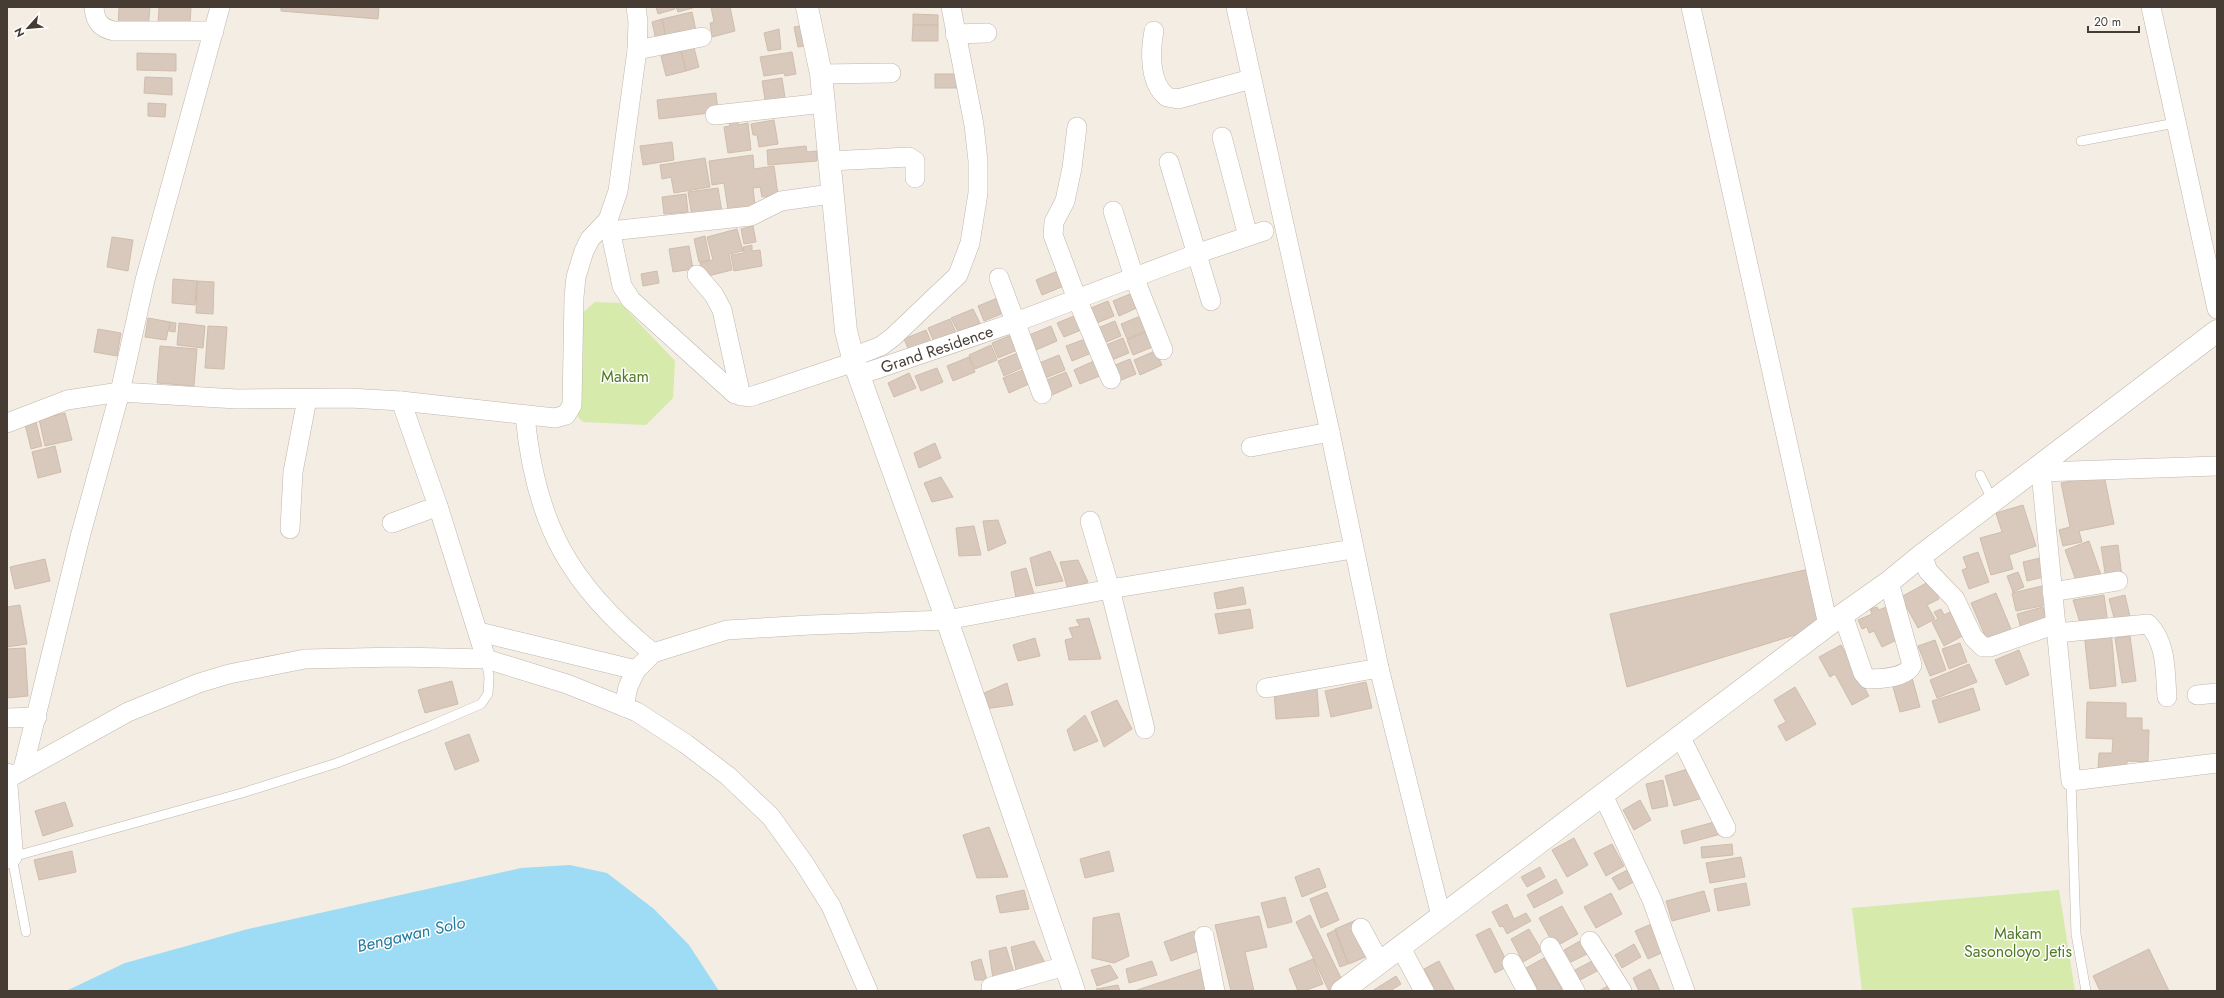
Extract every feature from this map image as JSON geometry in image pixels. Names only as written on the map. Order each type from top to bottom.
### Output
[{"type":"street","points":[[94,7],[100,24],[104,29],[114,31],[214,31]]},
{"type":"street","points":[[10,858],[11,775],[37,717],[80,537],[120,392],[145,280],[220,7]]},
{"type":"street","points":[[636,7],[637,50],[618,191],[609,226],[622,286],[631,300],[729,390],[741,396],[756,395],[855,365],[893,337],[958,275],[970,243],[978,193],[978,161],[974,125],[955,34],[951,7]]},
{"type":"street","points":[[807,7],[821,74],[830,161],[831,194],[846,332],[855,365],[947,620],[1074,991]]},
{"type":"street","points":[[1236,7],[1330,432],[1353,549],[1379,668],[1441,916]]},
{"type":"street","points":[[1691,7],[1835,620],[1863,673],[1868,679],[1880,679],[1908,670],[1912,664],[1889,582]]},
{"type":"street","points":[[2150,7],[2217,309]]},
{"type":"street","points":[[1154,31],[1150,49],[1158,84],[1167,97],[1178,99],[1251,79]]},
{"type":"street","points":[[955,34],[987,34]]},
{"type":"street","points":[[637,50],[702,37]]},
{"type":"street","points":[[821,74],[891,73]]},
{"type":"street","points":[[715,115],[824,103]]},
{"type":"street","points":[[1077,127],[1072,168],[1065,201],[1053,228],[1056,245],[1111,379]]},
{"type":"street","name":"Grand Residence","points":[[855,365],[1016,322],[1256,233],[1222,138]]},
{"type":"street","points":[[830,161],[909,157],[915,161],[915,178]]},
{"type":"street","points":[[1168,162],[1211,301]]},
{"type":"street","points":[[7,423],[67,400],[120,392],[237,399],[350,398],[401,401],[555,418],[566,414],[572,408],[574,297],[576,277],[587,245],[609,226],[751,216],[781,202],[831,194]]},
{"type":"street","points":[[1113,210],[1134,277],[1163,350]]},
{"type":"street","points":[[697,275],[714,295],[722,310],[741,396]]},
{"type":"street","points":[[999,278],[1042,394]]},
{"type":"street","points":[[1342,991],[1602,795],[1681,738],[1835,620],[1889,582],[1992,501],[2039,470],[2217,331]]},
{"type":"street","points":[[290,529],[293,472],[307,399]]},
{"type":"street","points":[[401,401],[438,506],[479,632],[486,660]]},
{"type":"street","points":[[525,415],[528,455],[538,494],[552,531],[571,566],[594,599],[622,628],[653,653]]},
{"type":"street","points":[[1251,447],[1330,432]]},
{"type":"street","points":[[2039,470],[2217,466]]},
{"type":"street","points":[[2039,470],[2071,781],[2217,763]]},
{"type":"street","points":[[392,523],[438,506]]},
{"type":"street","points":[[1090,521],[1110,588],[1145,729]]},
{"type":"street","points":[[624,707],[628,687],[636,670],[653,653],[727,630],[810,625],[947,620],[1110,588],[1353,549]]},
{"type":"street","points":[[1922,555],[1928,571],[1955,599],[1973,637],[1983,647],[1990,647],[2056,628],[2148,624],[2156,632],[2161,642],[2167,697]]},
{"type":"street","points":[[2052,592],[2118,581]]},
{"type":"street","points":[[479,632],[636,670]]},
{"type":"street","points":[[11,775],[128,712],[199,683],[229,674],[305,659],[400,657],[486,660],[567,684],[636,712],[692,749],[728,776],[771,817],[804,863],[831,906],[868,991]]},
{"type":"street","points":[[1266,688],[1379,668]]},
{"type":"street","points":[[2197,695],[2217,693]]},
{"type":"street","points":[[7,718],[37,717]]},
{"type":"street","points":[[1681,738],[1726,828]]},
{"type":"street","points":[[1602,795],[1652,900],[1685,991]]},
{"type":"street","points":[[1361,928],[1380,963]]},
{"type":"street","points":[[1204,936],[1215,991]]},
{"type":"street","points":[[1590,941],[1622,991]]},
{"type":"street","points":[[1550,947],[1575,991]]},
{"type":"street","points":[[1401,948],[1424,991]]},
{"type":"street","points":[[1512,963],[1527,991]]},
{"type":"street","points":[[991,987],[1065,966]]},
{"type":"lane","points":[[2081,141],[2175,123]]},
{"type":"lane","points":[[1980,475],[1992,501]]},
{"type":"lane","points":[[26,932],[10,858],[242,793],[337,763],[430,726],[481,704],[488,694],[489,677],[486,660]]},
{"type":"lane","points":[[2071,781],[2076,934],[2086,991]]},
{"type":"green space","name":"Makam","points":[[595,302],[620,303],[675,361],[673,398],[646,425],[583,422],[578,417],[580,398],[580,315]]},
{"type":"green space","name":"Makam Sasonoloyo Jetis","points":[[2059,890],[2075,991],[1862,991],[1852,908]]},
{"type":"water","name":"Bengawan Solo","points":[[570,865],[607,873],[654,909],[689,945],[719,991],[66,991],[125,963],[248,929],[521,868]]},
{"type":"building","points":[[119,7],[150,7],[148,29],[118,27]]},
{"type":"building","points":[[159,7],[191,7],[190,24],[158,24]]},
{"type":"building","points":[[281,7],[379,7],[378,19],[281,11]]},
{"type":"building","points":[[656,7],[674,7],[675,9],[658,14]]},
{"type":"building","points":[[676,7],[696,7],[678,12]]},
{"type":"building","points":[[711,7],[730,7],[735,31],[712,37],[710,23],[714,22]]},
{"type":"building","points":[[692,12],[696,31],[666,38],[662,19]]},
{"type":"building","points":[[913,14],[938,15],[938,25],[913,25]]},
{"type":"building","points":[[662,19],[666,38],[656,40],[652,22]]},
{"type":"building","points":[[805,25],[809,45],[798,47],[794,27]]},
{"type":"building","points":[[913,25],[938,25],[938,41],[912,41]]},
{"type":"building","points":[[779,29],[781,49],[768,51],[764,33]]},
{"type":"building","points":[[694,48],[699,67],[686,71],[681,51]]},
{"type":"building","points":[[681,51],[686,71],[666,76],[661,56]]},
{"type":"building","points":[[792,52],[796,74],[785,76],[784,73],[764,76],[760,57]]},
{"type":"building","points":[[137,53],[176,54],[176,71],[137,70]]},
{"type":"building","points":[[935,74],[957,74],[957,88],[935,88]]},
{"type":"building","points":[[145,77],[172,78],[172,95],[144,93]]},
{"type":"building","points":[[782,78],[786,104],[766,106],[762,81]]},
{"type":"building","points":[[716,93],[718,112],[659,119],[657,100]]},
{"type":"building","points":[[148,103],[166,104],[165,117],[148,116]]},
{"type":"building","points":[[729,120],[738,120],[738,125],[748,123],[751,150],[728,153],[724,127],[730,126]]},
{"type":"building","points":[[774,120],[778,144],[759,147],[757,135],[753,135],[751,124]]},
{"type":"building","points":[[672,142],[674,160],[643,165],[640,146]]},
{"type":"building","points":[[806,146],[807,152],[817,151],[817,161],[768,165],[767,150]]},
{"type":"building","points":[[753,155],[754,169],[774,166],[778,195],[762,197],[760,187],[753,188],[755,206],[728,210],[724,183],[712,185],[709,161]]},
{"type":"building","points":[[705,158],[710,187],[674,193],[671,177],[662,179],[660,165]]},
{"type":"building","points":[[718,188],[722,212],[692,216],[688,192]]},
{"type":"building","points":[[686,194],[688,212],[664,214],[662,197]]},
{"type":"building","points":[[753,226],[756,242],[744,244],[741,229]]},
{"type":"building","points":[[737,229],[743,251],[729,254],[732,270],[704,277],[700,263],[713,260],[707,237]]},
{"type":"building","points":[[705,236],[710,260],[699,262],[694,239]]},
{"type":"building","points":[[112,237],[133,240],[128,271],[107,267]]},
{"type":"building","points":[[752,245],[752,251],[760,250],[762,266],[734,271],[731,255],[744,253],[743,247]]},
{"type":"building","points":[[689,246],[693,269],[673,272],[669,249]]},
{"type":"building","points":[[657,271],[659,283],[643,286],[641,274]]},
{"type":"building","points":[[1058,271],[1064,286],[1042,295],[1036,280]]},
{"type":"building","points":[[173,279],[197,281],[195,305],[172,303]]},
{"type":"building","points":[[197,281],[214,282],[213,314],[196,313]]},
{"type":"building","points":[[1135,292],[1141,306],[1119,316],[1113,301]]},
{"type":"building","points":[[1000,297],[1006,312],[984,321],[978,306]]},
{"type":"building","points":[[1108,301],[1114,316],[1092,325],[1086,310]]},
{"type":"building","points":[[973,309],[980,323],[958,332],[951,318]]},
{"type":"building","points":[[1079,314],[1086,328],[1064,337],[1057,323]]},
{"type":"building","points":[[1143,315],[1149,330],[1127,339],[1121,324]]},
{"type":"building","points":[[148,318],[170,322],[166,340],[145,337]]},
{"type":"building","points":[[950,319],[956,333],[934,342],[928,328]]},
{"type":"building","points":[[1115,321],[1121,336],[1099,345],[1093,330]]},
{"type":"building","points":[[170,322],[176,323],[175,332],[169,331]]},
{"type":"building","points":[[179,323],[205,326],[203,348],[177,345]]},
{"type":"building","points":[[208,326],[227,327],[224,369],[205,368]]},
{"type":"building","points":[[1051,326],[1057,341],[1036,350],[1029,335]]},
{"type":"building","points":[[98,329],[121,333],[117,356],[94,352]]},
{"type":"building","points":[[926,330],[932,344],[910,353],[904,339]]},
{"type":"building","points":[[1149,331],[1155,346],[1133,355],[1127,340]]},
{"type":"building","points":[[1014,334],[1020,349],[998,358],[992,343]]},
{"type":"building","points":[[1088,338],[1094,352],[1072,361],[1066,346]]},
{"type":"building","points":[[1123,338],[1129,353],[1107,362],[1101,347]]},
{"type":"building","points":[[991,345],[997,360],[975,369],[969,355]]},
{"type":"building","points":[[160,346],[197,349],[194,386],[157,383]]},
{"type":"building","points":[[1155,351],[1162,365],[1140,375],[1134,360]]},
{"type":"building","points":[[1020,352],[1026,366],[1004,376],[998,361]]},
{"type":"building","points":[[1059,355],[1065,370],[1043,379],[1037,364]]},
{"type":"building","points":[[969,357],[975,372],[953,381],[947,366]]},
{"type":"building","points":[[1130,359],[1136,374],[1114,383],[1108,368]]},
{"type":"building","points":[[1096,360],[1102,375],[1080,384],[1074,370]]},
{"type":"building","points":[[937,368],[943,382],[921,391],[915,376]]},
{"type":"building","points":[[1025,369],[1031,383],[1009,393],[1003,378]]},
{"type":"building","points":[[1066,372],[1072,386],[1050,396],[1044,381]]},
{"type":"building","points":[[909,373],[916,388],[894,397],[888,383]]},
{"type":"building","points":[[65,413],[72,440],[45,446],[39,419]]},
{"type":"building","points":[[36,422],[42,446],[31,449],[25,424]]},
{"type":"building","points":[[935,443],[941,458],[919,468],[914,453]]},
{"type":"building","points":[[55,446],[61,472],[38,478],[32,452]]},
{"type":"building","points":[[2104,475],[2114,524],[2079,531],[2082,542],[2063,546],[2059,530],[2070,527],[2061,483]]},
{"type":"building","points":[[941,477],[953,497],[932,502],[924,483]]},
{"type":"building","points":[[2023,505],[2036,546],[2009,555],[2013,569],[1991,575],[1980,538],[2002,532],[1996,513]]},
{"type":"building","points":[[998,520],[1006,543],[988,551],[983,521]]},
{"type":"building","points":[[974,526],[981,555],[959,556],[956,528]]},
{"type":"building","points":[[2089,541],[2102,578],[2078,586],[2065,550]]},
{"type":"building","points":[[2118,545],[2122,577],[2106,579],[2101,547]]},
{"type":"building","points":[[1050,551],[1063,581],[1036,586],[1030,558]]},
{"type":"building","points":[[1978,552],[1989,582],[1969,589],[1962,570],[1967,568],[1963,557]]},
{"type":"building","points":[[2040,558],[2044,577],[2027,581],[2023,562]]},
{"type":"building","points":[[45,559],[50,581],[15,589],[10,567]]},
{"type":"building","points":[[1078,560],[1088,582],[1068,590],[1060,562]]},
{"type":"building","points":[[1026,568],[1034,594],[1016,598],[1011,572]]},
{"type":"building","points":[[1809,569],[1821,627],[1627,687],[1610,614]]},
{"type":"building","points":[[2018,572],[2024,587],[2013,592],[2007,576]]},
{"type":"building","points":[[1930,581],[1939,599],[1927,605],[1935,619],[1918,628],[1901,597]]},
{"type":"building","points":[[2042,586],[2047,605],[2016,611],[2012,593]]},
{"type":"building","points":[[1243,587],[1246,604],[1217,609],[1214,593]]},
{"type":"building","points":[[1996,593],[2013,634],[1989,645],[1971,603]]},
{"type":"building","points":[[2104,595],[2108,624],[2081,626],[2073,600]]},
{"type":"building","points":[[2125,595],[2131,621],[2116,625],[2109,599]]},
{"type":"building","points":[[20,605],[27,644],[7,647],[7,607]]},
{"type":"building","points":[[1891,605],[1901,638],[1882,647],[1874,631],[1869,633],[1867,627],[1862,629],[1858,620],[1872,614],[1870,609],[1877,607],[1879,610]]},
{"type":"building","points":[[2043,607],[2048,625],[2022,632],[2017,614]]},
{"type":"building","points":[[1250,609],[1253,628],[1219,634],[1215,614]]},
{"type":"building","points":[[1941,609],[1944,615],[1956,609],[1968,633],[1944,646],[1932,622],[1938,619],[1934,612]]},
{"type":"building","points":[[1089,618],[1101,659],[1069,660],[1065,640],[1073,638],[1069,628],[1080,626],[1076,620]]},
{"type":"building","points":[[2111,630],[2116,686],[2090,689],[2084,632]]},
{"type":"building","points":[[2130,636],[2136,681],[2122,683],[2115,638]]},
{"type":"building","points":[[1035,638],[1040,656],[1018,661],[1013,645]]},
{"type":"building","points":[[1935,640],[1946,670],[1930,676],[1918,646]]},
{"type":"building","points":[[1960,643],[1967,662],[1949,669],[1942,649]]},
{"type":"building","points":[[1841,645],[1869,696],[1852,705],[1835,674],[1830,677],[1819,657]]},
{"type":"building","points":[[25,648],[28,696],[7,698],[7,649]]},
{"type":"building","points":[[2019,650],[2029,675],[2006,685],[1995,660]]},
{"type":"building","points":[[1969,664],[1977,682],[1937,698],[1930,680]]},
{"type":"building","points":[[1911,674],[1920,707],[1900,712],[1891,680]]},
{"type":"building","points":[[452,681],[458,704],[425,713],[418,690]]},
{"type":"building","points":[[1366,682],[1372,708],[1331,717],[1325,691]]},
{"type":"building","points":[[1007,683],[1013,705],[984,709],[982,694]]},
{"type":"building","points":[[1795,687],[1816,724],[1786,741],[1778,726],[1786,722],[1774,700]]},
{"type":"building","points":[[1317,688],[1319,716],[1276,719],[1274,691]]},
{"type":"building","points":[[1973,688],[1980,710],[1939,723],[1932,701]]},
{"type":"building","points":[[1117,700],[1132,729],[1104,747],[1091,712]]},
{"type":"building","points":[[2087,702],[2126,703],[2126,718],[2142,718],[2142,730],[2149,730],[2148,762],[2127,761],[2127,771],[2098,770],[2099,753],[2112,753],[2113,739],[2086,738]]},
{"type":"building","points":[[1085,715],[1098,741],[1074,751],[1067,730]]},
{"type":"building","points":[[469,734],[479,761],[455,770],[445,743]]},
{"type":"building","points":[[1694,767],[1703,798],[1674,806],[1665,776]]},
{"type":"building","points":[[1663,780],[1668,806],[1652,809],[1646,784]]},
{"type":"building","points":[[1640,800],[1651,820],[1634,830],[1623,810]]},
{"type":"building","points":[[65,802],[73,826],[43,836],[35,811]]},
{"type":"building","points":[[1718,821],[1721,834],[1684,844],[1681,831]]},
{"type":"building","points":[[989,827],[1008,877],[977,878],[963,835]]},
{"type":"building","points":[[1574,838],[1588,865],[1567,877],[1552,850]]},
{"type":"building","points":[[1612,844],[1624,866],[1606,876],[1594,853]]},
{"type":"building","points":[[1732,844],[1733,855],[1702,858],[1701,847]]},
{"type":"building","points":[[72,851],[76,872],[39,880],[34,860]]},
{"type":"building","points":[[1109,851],[1114,871],[1085,878],[1080,859]]},
{"type":"building","points":[[1741,857],[1745,877],[1710,883],[1706,863]]},
{"type":"building","points":[[1635,866],[1641,878],[1619,890],[1612,878]]},
{"type":"building","points":[[1540,867],[1545,877],[1527,887],[1521,877]]},
{"type":"building","points":[[1319,868],[1326,887],[1302,897],[1295,877]]},
{"type":"building","points":[[1556,879],[1563,893],[1534,908],[1527,895]]},
{"type":"building","points":[[1746,883],[1750,905],[1718,911],[1714,889]]},
{"type":"building","points":[[1024,890],[1029,909],[1000,913],[996,896]]},
{"type":"building","points":[[1704,891],[1710,911],[1672,921],[1666,901]]},
{"type":"building","points":[[1327,892],[1339,920],[1321,928],[1310,899]]},
{"type":"building","points":[[1611,893],[1622,914],[1596,928],[1584,907]]},
{"type":"building","points":[[1285,897],[1292,922],[1268,928],[1261,903]]},
{"type":"building","points":[[1507,904],[1514,919],[1526,913],[1531,921],[1507,934],[1503,926],[1500,927],[1492,912]]},
{"type":"building","points":[[1562,906],[1578,934],[1555,947],[1539,918]]},
{"type":"building","points":[[1119,913],[1129,956],[1114,963],[1092,958],[1093,918]]},
{"type":"building","points":[[1310,915],[1344,984],[1329,991],[1296,922]]},
{"type":"building","points":[[1259,916],[1267,947],[1245,952],[1254,991],[1231,991],[1215,925]]},
{"type":"building","points":[[1356,920],[1370,955],[1349,964],[1335,929]]},
{"type":"building","points":[[1656,922],[1668,950],[1648,959],[1635,931]]},
{"type":"building","points":[[1490,928],[1509,966],[1495,973],[1476,935]]},
{"type":"building","points":[[1529,929],[1542,951],[1523,962],[1511,939]]},
{"type":"building","points":[[1335,930],[1348,964],[1340,967],[1327,934]]},
{"type":"building","points":[[1194,931],[1201,950],[1171,961],[1164,942]]},
{"type":"building","points":[[1034,941],[1046,965],[1017,975],[1011,947]]},
{"type":"building","points":[[1580,941],[1587,954],[1571,962],[1564,950]]},
{"type":"building","points":[[1634,944],[1641,957],[1622,968],[1615,955]]},
{"type":"building","points":[[1006,947],[1015,976],[993,979],[989,951]]},
{"type":"building","points":[[2149,949],[2169,991],[2100,991],[2093,976]]},
{"type":"building","points":[[1544,958],[1562,989],[1557,991],[1539,991],[1526,968]]},
{"type":"building","points":[[981,959],[987,980],[975,980],[971,962]]},
{"type":"building","points":[[1313,959],[1323,984],[1304,991],[1298,991],[1289,969]]},
{"type":"building","points":[[1594,960],[1599,970],[1578,981],[1573,971]]},
{"type":"building","points":[[1152,961],[1157,975],[1129,983],[1126,969]]},
{"type":"building","points":[[1439,961],[1455,991],[1436,991],[1424,969]]},
{"type":"building","points":[[1110,965],[1118,978],[1097,986],[1091,970]]},
{"type":"building","points":[[1201,969],[1208,991],[1134,991]]},
{"type":"building","points":[[1650,969],[1660,991],[1639,991],[1633,978]]},
{"type":"building","points":[[1396,976],[1401,984],[1390,991],[1372,991]]},
{"type":"building","points":[[1611,984],[1615,991],[1599,991]]},
{"type":"building","points":[[1118,985],[1120,991],[1096,989]]}]
